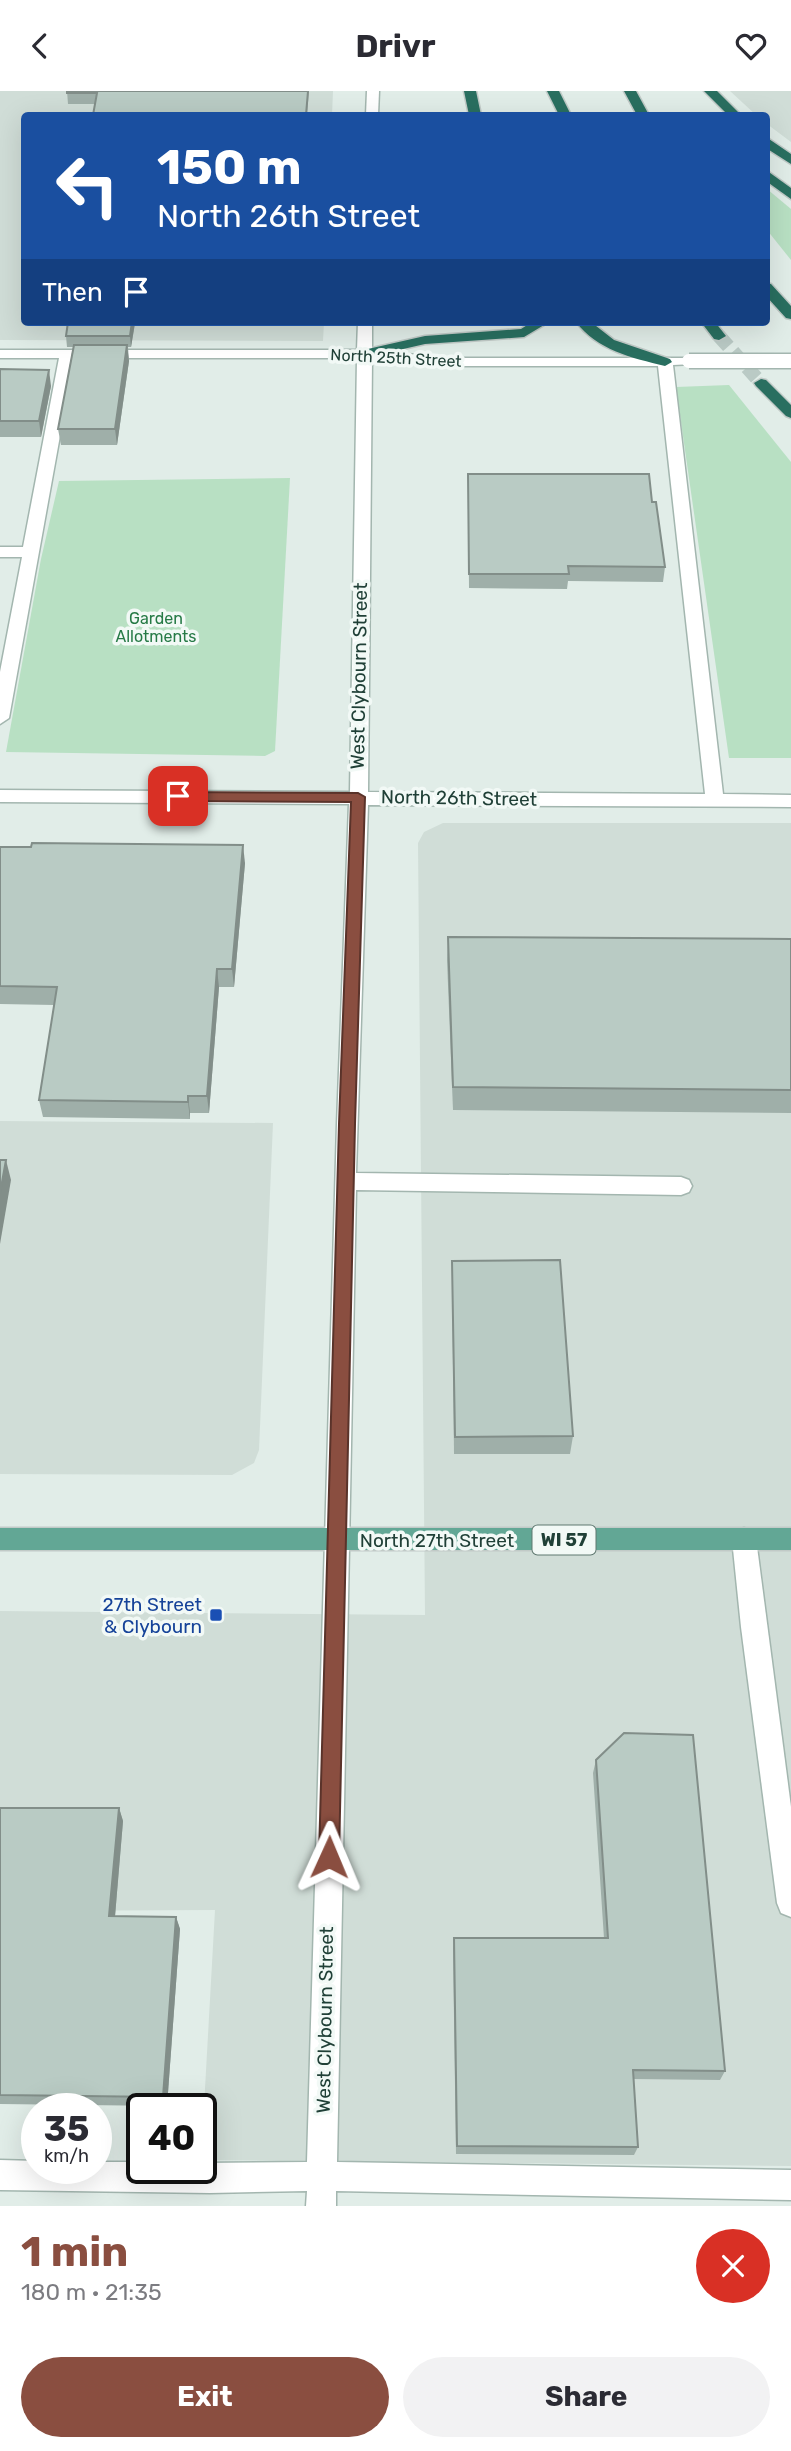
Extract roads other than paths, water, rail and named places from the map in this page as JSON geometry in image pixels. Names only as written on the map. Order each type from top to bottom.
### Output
[{"type":"highway","points":[[470,91],[474,112]]},
{"type":"highway","points":[[553,91],[564,112]]},
{"type":"highway","points":[[630,91],[641,112]]},
{"type":"highway","points":[[700,91],[714,112]]},
{"type":"highway","points":[[710,91],[732,112]]},
{"type":"highway","points":[[770,144],[791,160]]},
{"type":"highway","points":[[770,177],[791,195]]},
{"type":"highway","points":[[770,291],[791,315]]},
{"type":"highway","points":[[364,354],[425,340],[524,333],[535,326]]},
{"type":"highway","points":[[586,326],[596,337],[619,348],[665,362]]},
{"type":"highway","points":[[711,326],[719,336]]},
{"type":"highway","points":[[761,383],[791,413]]},
{"type":"main road","name":"North 27th Street","points":[[0,1539],[791,1539]]},
{"type":"street","points":[[372,112],[373,91]]},
{"type":"street","name":"West Clybourn Street","points":[[321,2206],[358,797],[365,326]]},
{"type":"street","name":"North 25th Street","points":[[0,354],[364,354],[443,362],[791,361]]},
{"type":"street","points":[[0,718],[67,355]]},
{"type":"street","points":[[665,362],[715,801]]},
{"type":"street","points":[[0,552],[30,552]]},
{"type":"street","name":"North 26th Street","points":[[0,796],[791,801]]},
{"type":"street","points":[[346,1181],[681,1186]]},
{"type":"street","points":[[744,1539],[753,1626],[791,1903]]},
{"type":"street","points":[[0,2175],[210,2178],[321,2176],[791,2185]]},
{"type":"tunnel","points":[[719,336],[761,383]]},
{"type":"place","name":"27th Street & Clybourn","points":[[216,1615]]},
{"type":"park label","name":"Garden Allotments","points":[[156,627]]}]
